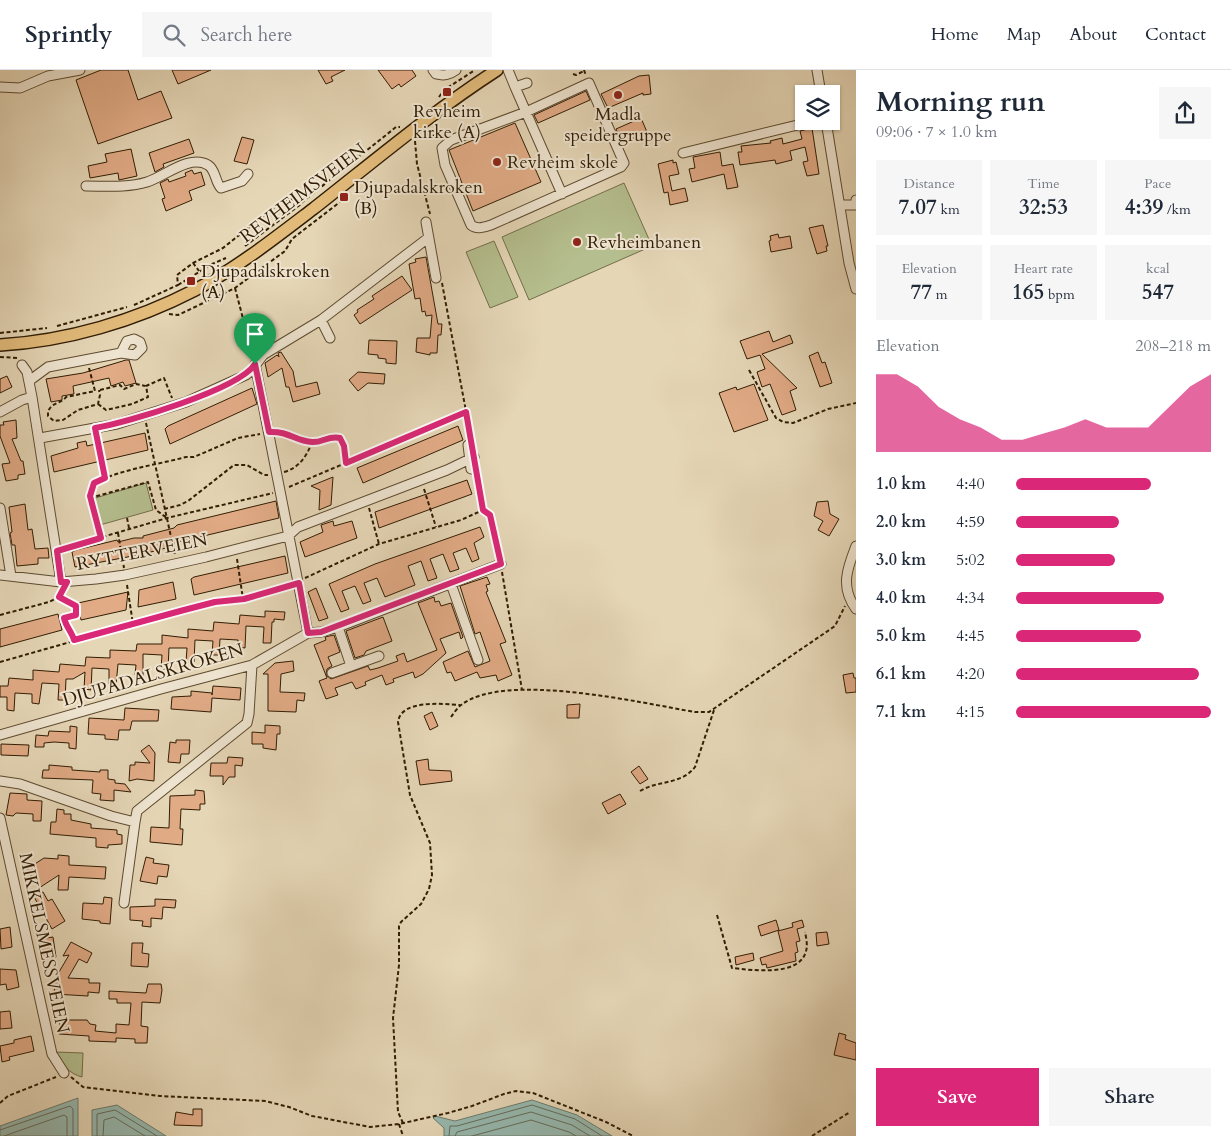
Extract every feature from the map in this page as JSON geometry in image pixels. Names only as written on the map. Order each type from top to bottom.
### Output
[{"type":"main road","name":"REVHEIMSVEIEN","points":[[0,345],[61,337],[100,328],[162,306],[196,290],[233,268],[264,246],[454,99],[497,70]]},
{"type":"street","points":[[0,87],[20,88],[48,76],[80,70]]},
{"type":"street","points":[[434,70],[436,74],[442,75],[451,74],[456,70]]},
{"type":"street","points":[[508,70],[562,194]]},
{"type":"street","points":[[817,70],[820,85]]},
{"type":"street","points":[[589,82],[624,162],[621,168],[562,194],[491,225],[474,228],[445,165],[442,148],[452,140],[526,112],[589,82]]},
{"type":"street","points":[[515,87],[527,84]]},
{"type":"street","points":[[682,153],[795,126]]},
{"type":"street","points":[[828,130],[849,264],[856,289]]},
{"type":"street","points":[[86,186],[123,186],[146,182],[166,175],[179,167],[197,163],[206,164],[211,168],[221,188],[242,182],[248,174]]},
{"type":"street","points":[[840,205],[856,205],[856,200]]},
{"type":"street","points":[[428,219],[428,238],[439,278]]},
{"type":"street","points":[[40,438],[117,424],[186,402],[246,374],[263,355],[320,320],[428,238]]},
{"type":"street","points":[[320,320],[330,338]]},
{"type":"street","points":[[29,381],[48,367],[121,353]]},
{"type":"street","points":[[21,362],[27,372],[29,381],[40,438],[57,551],[64,582]]},
{"type":"street","points":[[255,364],[308,633]]},
{"type":"street","points":[[0,412],[22,400],[32,397]]},
{"type":"street","points":[[468,445],[472,458],[471,469]]},
{"type":"street","name":"RYTTERVEIEN","points":[[0,576],[64,582],[125,575],[206,557],[288,536],[298,527],[422,480],[472,458]]},
{"type":"street","points":[[0,508],[11,576]]},
{"type":"street","points":[[856,546],[848,569],[847,584],[848,599],[856,609]]},
{"type":"street","name":"DJUPADALSKROKEN","points":[[0,735],[252,665],[308,633],[321,632],[338,627],[501,564]]},
{"type":"street","points":[[451,584],[478,660]]},
{"type":"street","points":[[338,627],[351,666]]},
{"type":"street","points":[[332,673],[379,656]]},
{"type":"street","points":[[124,903],[138,811],[247,722],[252,665]]},
{"type":"street","points":[[0,782],[20,784],[112,816],[135,822]]},
{"type":"street","name":"MIKKELSMESSVEIEN","points":[[0,821],[52,1054],[64,1073]]},
{"type":"path","points":[[436,100],[444,90],[475,70]]},
{"type":"path","points":[[573,74],[576,75],[584,71]]},
{"type":"path","points":[[238,251],[396,127],[402,126]]},
{"type":"path","points":[[424,134],[452,140]]},
{"type":"path","points":[[415,141],[417,164],[428,219]]},
{"type":"path","points":[[178,285],[177,275],[193,263],[223,248],[282,201],[292,199],[301,203]]},
{"type":"path","points":[[0,333],[52,328],[132,306],[178,285],[212,264],[230,257]]},
{"type":"path","points":[[193,263],[200,272]]},
{"type":"path","points":[[439,278],[466,412],[472,458],[483,510],[490,515],[501,564],[522,690]]},
{"type":"path","points":[[235,288],[255,364]]},
{"type":"path","points":[[0,357],[11,356],[21,362]]},
{"type":"path","points":[[87,361],[95,391]]},
{"type":"path","points":[[750,370],[776,418],[783,422],[793,423],[828,409],[856,403]]},
{"type":"path","points":[[98,404],[78,410],[63,420],[54,421],[48,416],[52,405],[63,401],[66,397],[120,385],[124,388],[136,384],[146,386],[166,379],[173,401]]},
{"type":"path","points":[[98,404],[106,410],[138,402],[148,397],[146,386]]},
{"type":"path","points":[[98,404],[99,390]]},
{"type":"path","points":[[57,551],[129,528],[281,490],[466,412]]},
{"type":"path","points":[[145,415],[177,562]]},
{"type":"path","points":[[95,428],[105,478]]},
{"type":"path","points":[[101,538],[90,498],[94,483],[105,478],[186,457],[194,458],[238,438],[269,432],[283,432],[312,442],[334,436],[340,438],[344,446],[346,463]]},
{"type":"path","points":[[164,509],[180,505],[188,500],[234,465],[248,465],[264,475],[290,471],[300,464],[308,453],[312,442]]},
{"type":"path","points":[[422,480],[436,527]]},
{"type":"path","points":[[90,498],[148,482],[156,510],[167,518]]},
{"type":"path","points":[[367,500],[379,544]]},
{"type":"path","points":[[0,662],[192,608],[215,602],[244,599],[299,583],[379,544],[436,527],[483,510]]},
{"type":"path","points":[[127,518],[129,528]]},
{"type":"path","points":[[235,549],[244,599]]},
{"type":"path","points":[[0,615],[49,602],[59,597],[64,582]]},
{"type":"path","points":[[59,597],[76,606],[76,615],[64,618],[74,640]]},
{"type":"path","points":[[404,1123],[398,1112],[393,1018],[399,965],[399,926],[401,922],[422,904],[425,898],[432,876],[432,859],[426,831],[410,795],[398,722],[399,715],[406,709],[420,705],[434,703],[460,705],[486,695],[522,690],[571,691],[695,712],[714,710],[834,626],[848,599]]},
{"type":"path","points":[[451,717],[460,705]]},
{"type":"path","points":[[640,791],[647,787],[685,777],[691,772],[695,767],[714,710]]},
{"type":"path","points":[[717,915],[732,968],[764,972],[785,968],[801,961],[806,951],[805,932]]},
{"type":"path","points":[[0,1103],[8,1096],[64,1073],[84,1087],[160,1096],[265,1101],[289,1107],[312,1116],[370,1127],[404,1123],[472,1106],[516,1091],[533,1092],[550,1098],[633,1136]]},
{"type":"path","points":[[812,1136],[850,1112]]},
{"type":"path","points":[[398,1124],[404,1136]]},
{"type":"green space","name":"Revheimbanen","points":[[624,183],[652,246],[529,300],[502,237]]},
{"type":"green space","points":[[494,241],[518,297],[490,308],[466,252]]},
{"type":"green space","points":[[146,483],[153,510],[100,525],[92,499]]},
{"type":"green space","points":[[55,1052],[83,1053],[82,1077],[77,1076],[66,1068]]},
{"type":"water","points":[[78,1098],[78,1136],[0,1136],[0,1126]]},
{"type":"water","points":[[532,1100],[577,1115],[612,1136],[444,1136],[444,1128],[433,1118],[435,1116],[455,1121]]},
{"type":"water","points":[[117,1105],[166,1136],[92,1136],[92,1110]]},
{"type":"building","points":[[101,70],[128,70],[138,100],[161,91],[172,118],[98,144],[76,80]]},
{"type":"building","points":[[172,70],[211,70],[178,84]]},
{"type":"building","points":[[318,70],[345,70],[331,77],[333,81],[326,84]]},
{"type":"building","points":[[378,70],[412,70],[416,76],[401,87],[399,84],[392,89]]},
{"type":"building","points":[[649,75],[651,94],[643,95],[643,93],[608,108],[601,94],[639,76]]},
{"type":"building","points":[[586,91],[590,100],[538,123],[534,115]]},
{"type":"building","points":[[641,118],[647,132],[622,143],[616,129]]},
{"type":"building","name":"Revheim skole","points":[[515,123],[541,182],[473,211],[449,150]]},
{"type":"building","points":[[812,130],[819,174],[807,176],[803,162],[808,161],[805,147],[790,151],[792,160],[776,164],[775,160],[740,165],[738,152],[742,152],[741,146],[771,143],[770,141],[782,138],[783,144],[802,139],[800,131]]},
{"type":"building","points":[[242,137],[254,140],[247,164],[234,161]]},
{"type":"building","points":[[189,139],[194,153],[163,164],[164,167],[155,172],[149,153]]},
{"type":"building","points":[[131,149],[137,176],[119,180],[118,173],[90,178],[88,166],[107,162],[105,154]]},
{"type":"building","points":[[720,152],[722,166],[733,164],[738,187],[727,189],[724,174],[692,182],[689,169],[695,168],[693,157]]},
{"type":"building","points":[[673,160],[673,163],[676,162],[679,174],[669,176],[672,191],[685,188],[688,201],[670,205],[668,192],[664,193],[658,164]]},
{"type":"building","points":[[192,170],[194,174],[201,172],[205,185],[189,191],[192,200],[166,211],[162,199],[165,198],[160,183],[168,179],[169,182],[186,176],[185,173]]},
{"type":"building","points":[[823,225],[828,246],[826,246],[827,251],[817,254],[809,228]]},
{"type":"building","points":[[778,234],[779,238],[790,236],[792,248],[771,252],[770,236]]},
{"type":"building","points":[[426,257],[438,324],[442,324],[441,335],[438,335],[437,353],[430,353],[430,355],[416,352],[417,338],[430,338],[432,315],[426,316],[425,311],[422,312],[420,298],[415,299],[409,264],[416,262],[415,259]]},
{"type":"building","points":[[402,276],[412,290],[360,324],[354,315],[358,312],[357,310],[374,299],[372,296]]},
{"type":"building","points":[[769,331],[773,342],[790,335],[793,343],[762,354],[797,388],[790,391],[796,410],[782,415],[770,384],[762,387],[757,372],[765,369],[760,355],[747,359],[740,341]]},
{"type":"building","points":[[369,340],[397,341],[396,364],[386,363],[386,359],[378,358],[378,355],[368,354]]},
{"type":"building","points":[[281,352],[293,371],[296,387],[317,382],[320,394],[293,402],[289,387],[286,387],[282,368],[268,377],[265,363],[277,355],[279,357],[278,353]]},
{"type":"building","points":[[818,352],[822,363],[825,362],[832,383],[820,387],[809,356]]},
{"type":"building","points":[[129,360],[136,383],[125,386],[123,382],[111,386],[109,378],[73,386],[74,394],[62,396],[62,400],[51,402],[46,379],[83,373]]},
{"type":"building","points":[[358,372],[385,374],[384,384],[368,383],[358,391],[349,380]]},
{"type":"building","points":[[7,376],[12,387],[0,393],[0,379]]},
{"type":"building","points":[[754,384],[768,420],[734,432],[719,393],[736,387],[737,390]]},
{"type":"building","points":[[252,388],[257,404],[170,444],[165,429],[168,426]]},
{"type":"building","points":[[16,420],[17,438],[12,439],[21,461],[23,461],[25,474],[18,475],[18,479],[6,481],[2,464],[10,463],[0,436],[0,425],[4,425],[3,422]]},
{"type":"building","points":[[458,426],[463,440],[363,483],[357,468]]},
{"type":"building","points":[[145,433],[148,450],[54,472],[51,456],[78,448],[77,443],[86,441],[87,446]]},
{"type":"building","points":[[333,477],[331,505],[319,510],[320,490],[311,486]]},
{"type":"building","points":[[467,480],[472,494],[379,528],[375,512]]},
{"type":"building","points":[[276,501],[279,518],[170,544],[170,547],[143,554],[75,567],[72,552],[76,550],[117,540],[118,542],[143,538],[143,536],[174,528],[177,525]]},
{"type":"building","points":[[828,501],[830,514],[839,519],[829,536],[818,530],[823,521],[814,516],[817,502]]},
{"type":"building","points":[[25,504],[28,530],[32,529],[35,549],[48,548],[49,558],[38,558],[38,564],[17,566],[15,545],[12,545],[10,533],[12,532],[9,507]]},
{"type":"building","points":[[333,521],[334,526],[352,521],[357,538],[305,557],[300,542],[323,532],[321,525]]},
{"type":"building","points":[[480,527],[484,537],[474,543],[479,559],[472,562],[466,548],[453,553],[459,569],[450,572],[443,554],[430,559],[437,578],[428,581],[421,561],[408,566],[415,585],[385,597],[377,578],[364,583],[371,601],[363,604],[355,586],[342,591],[349,609],[341,612],[329,584],[375,564]]},
{"type":"building","points":[[285,556],[288,573],[194,595],[191,579],[194,577]]},
{"type":"building","points":[[487,577],[490,584],[486,585],[488,591],[486,592],[506,642],[500,644],[512,675],[498,681],[496,675],[480,678],[477,672],[455,681],[451,672],[447,673],[443,662],[468,651],[475,667],[490,661],[480,632],[475,634],[460,586]]},
{"type":"building","points":[[173,582],[176,599],[138,607],[139,590]]},
{"type":"building","points":[[316,588],[328,618],[319,621],[308,592]]},
{"type":"building","points":[[128,592],[126,610],[81,620],[78,603]]},
{"type":"building","points":[[434,597],[435,602],[439,601],[441,606],[451,603],[463,637],[461,639],[459,632],[440,639],[446,653],[423,674],[415,678],[413,672],[393,679],[394,682],[386,685],[382,675],[365,682],[366,685],[356,689],[352,682],[335,688],[338,695],[326,699],[319,681],[327,678],[314,645],[326,640],[325,637],[334,635],[340,652],[328,657],[332,666],[327,669],[326,675],[331,679],[368,666],[370,670],[398,661],[396,656],[404,653],[407,662],[437,650],[418,603]]},
{"type":"building","points":[[265,611],[285,612],[284,620],[274,619],[274,622],[272,622],[271,643],[263,643],[264,627],[246,626],[245,648],[238,647],[238,640],[220,639],[219,655],[212,655],[213,641],[195,640],[194,662],[186,662],[187,648],[169,648],[168,669],[161,669],[162,655],[143,654],[143,676],[135,675],[136,665],[118,664],[116,685],[109,684],[109,669],[92,668],[91,690],[84,689],[85,672],[73,679],[66,679],[65,700],[58,700],[59,684],[42,683],[39,704],[32,703],[32,694],[15,693],[14,711],[7,710],[7,697],[0,697],[0,686],[8,686],[9,678],[33,680],[33,670],[59,672],[60,664],[85,666],[86,657],[110,658],[110,650],[136,651],[137,644],[162,644],[162,635],[188,638],[188,629],[213,631],[214,622],[239,624],[240,615],[265,617]]},
{"type":"building","points":[[58,614],[62,630],[0,647],[0,629]]},
{"type":"building","points":[[383,617],[392,641],[366,651],[364,655],[355,658],[346,631]]},
{"type":"building","points":[[293,661],[294,671],[281,674],[280,692],[305,693],[304,701],[297,700],[296,712],[268,711],[268,674],[263,674],[275,663]]},
{"type":"building","points":[[853,673],[854,678],[856,678],[856,692],[846,693],[843,675]]},
{"type":"building","points":[[213,686],[241,688],[240,700],[212,698],[211,712],[171,709],[172,697],[191,696],[191,691],[212,693],[212,695]]},
{"type":"building","points":[[580,704],[579,718],[567,718],[567,705]]},
{"type":"building","points":[[125,708],[159,710],[158,721],[132,721],[130,730],[119,730],[118,740],[105,739],[105,735],[88,734],[89,718],[124,720]]},
{"type":"building","points":[[432,712],[438,726],[430,730],[424,716]]},
{"type":"building","points":[[265,725],[280,726],[280,734],[277,734],[276,750],[263,748],[263,744],[252,744],[252,732],[265,733]]},
{"type":"building","points":[[70,726],[77,727],[76,749],[69,748],[69,743],[54,742],[44,743],[44,747],[35,747],[36,735],[48,736],[49,731],[70,732]]},
{"type":"building","points":[[176,740],[190,740],[189,754],[181,754],[180,763],[168,762],[170,742],[176,743]]},
{"type":"building","points":[[1,744],[29,745],[28,756],[1,755]]},
{"type":"building","points":[[149,745],[155,753],[154,781],[137,779],[129,781],[130,765],[135,765],[135,762],[150,763],[141,751]]},
{"type":"building","points":[[228,757],[243,758],[242,766],[235,765],[235,777],[229,777],[223,785],[223,776],[210,776],[211,763],[227,763]]},
{"type":"building","points":[[428,759],[429,770],[451,771],[452,781],[420,785],[416,761]]},
{"type":"building","points":[[49,765],[72,767],[72,770],[100,772],[100,770],[108,770],[108,779],[115,780],[115,783],[125,784],[131,792],[114,790],[114,801],[100,800],[101,794],[92,793],[93,780],[42,778],[43,770],[49,770]]},
{"type":"building","points":[[639,766],[648,779],[640,784],[631,772]]},
{"type":"building","points":[[195,790],[204,791],[205,804],[200,804],[200,810],[181,809],[180,829],[183,829],[182,845],[150,842],[151,827],[169,828],[170,796],[195,795]]},
{"type":"building","points":[[10,793],[27,794],[27,800],[42,801],[41,821],[33,821],[33,814],[16,813],[13,816],[6,815]]},
{"type":"building","points":[[620,794],[626,804],[608,814],[602,803]]},
{"type":"building","points":[[57,809],[64,810],[64,814],[71,814],[71,820],[91,824],[91,828],[117,830],[117,834],[122,835],[122,844],[108,845],[108,848],[96,847],[96,838],[50,834],[51,822],[56,822]]},
{"type":"building","points":[[58,855],[69,856],[69,865],[106,867],[105,879],[69,877],[68,890],[58,890],[59,875],[39,888],[27,869],[44,858],[58,859]]},
{"type":"building","points":[[146,857],[154,859],[153,863],[169,865],[167,877],[158,876],[157,884],[140,881]]},
{"type":"building","points":[[43,892],[48,901],[52,899],[65,921],[52,929],[33,895]]},
{"type":"building","points":[[104,897],[112,898],[110,924],[82,919],[83,903],[103,904]]},
{"type":"building","points":[[155,899],[176,900],[175,908],[163,907],[162,919],[151,918],[151,927],[142,926],[143,921],[130,920],[130,907],[155,906]]},
{"type":"building","points":[[776,920],[779,930],[761,936],[758,926]]},
{"type":"building","points":[[802,920],[804,927],[797,929],[800,941],[796,942],[798,952],[795,953],[796,961],[767,968],[766,964],[762,965],[760,958],[783,951],[778,931],[793,927],[792,923]]},
{"type":"building","points":[[10,927],[12,947],[1,949],[0,929]]},
{"type":"building","points":[[827,932],[829,944],[817,946],[816,933]]},
{"type":"building","points":[[53,937],[56,957],[43,959],[39,939]]},
{"type":"building","points":[[71,942],[92,953],[87,963],[79,959],[68,978],[89,979],[89,983],[100,983],[99,993],[88,992],[88,996],[54,994],[56,972],[59,972],[69,955],[63,956]]},
{"type":"building","points":[[132,943],[143,943],[142,953],[149,954],[148,967],[131,966]]},
{"type":"building","points":[[753,953],[754,960],[736,965],[735,957]]},
{"type":"building","points":[[0,969],[16,970],[19,987],[7,990],[6,984],[0,985]]},
{"type":"building","points":[[148,984],[161,984],[162,990],[160,1003],[142,1002],[141,1026],[148,1027],[147,1043],[135,1043],[135,1039],[116,1038],[116,1042],[89,1041],[89,1036],[59,1034],[60,1020],[87,1020],[90,1024],[96,1025],[95,1031],[116,1033],[116,1024],[129,1025],[131,1003],[117,1003],[117,999],[109,999],[109,991],[146,993]]},
{"type":"building","points":[[10,1011],[12,1028],[0,1029],[0,1012]]},
{"type":"building","points":[[839,1033],[846,1035],[845,1039],[856,1043],[856,1060],[834,1055]]},
{"type":"building","points":[[31,1036],[34,1051],[9,1057],[10,1060],[2,1062],[0,1046]]},
{"type":"building","points":[[193,1109],[202,1109],[202,1126],[174,1125],[176,1112],[193,1115]]},
{"type":"place","name":"Revheim kirke (A)","points":[[447,92]]},
{"type":"place","name":"Madla speidergruppe","points":[[618,95]]},
{"type":"place","name":"Revheim skole","points":[[497,162]]},
{"type":"place","name":"Djupadalskroken (B)","points":[[344,197]]},
{"type":"place","name":"Revheimbanen","points":[[577,242]]},
{"type":"place","name":"Djupadalskroken (A)","points":[[191,281]]},
{"type":"route","points":[[255,364],[269,432],[283,432],[314,443],[334,436],[340,438],[344,446],[346,463],[466,412],[483,510],[490,515],[501,564],[321,632],[308,633],[299,583],[244,599],[215,602],[74,640],[64,618],[76,615],[76,606],[59,597],[67,582],[61,582],[57,551],[101,538],[90,496],[94,483],[105,478],[95,428],[117,424],[186,402],[246,374],[252,370],[255,364]]}]
